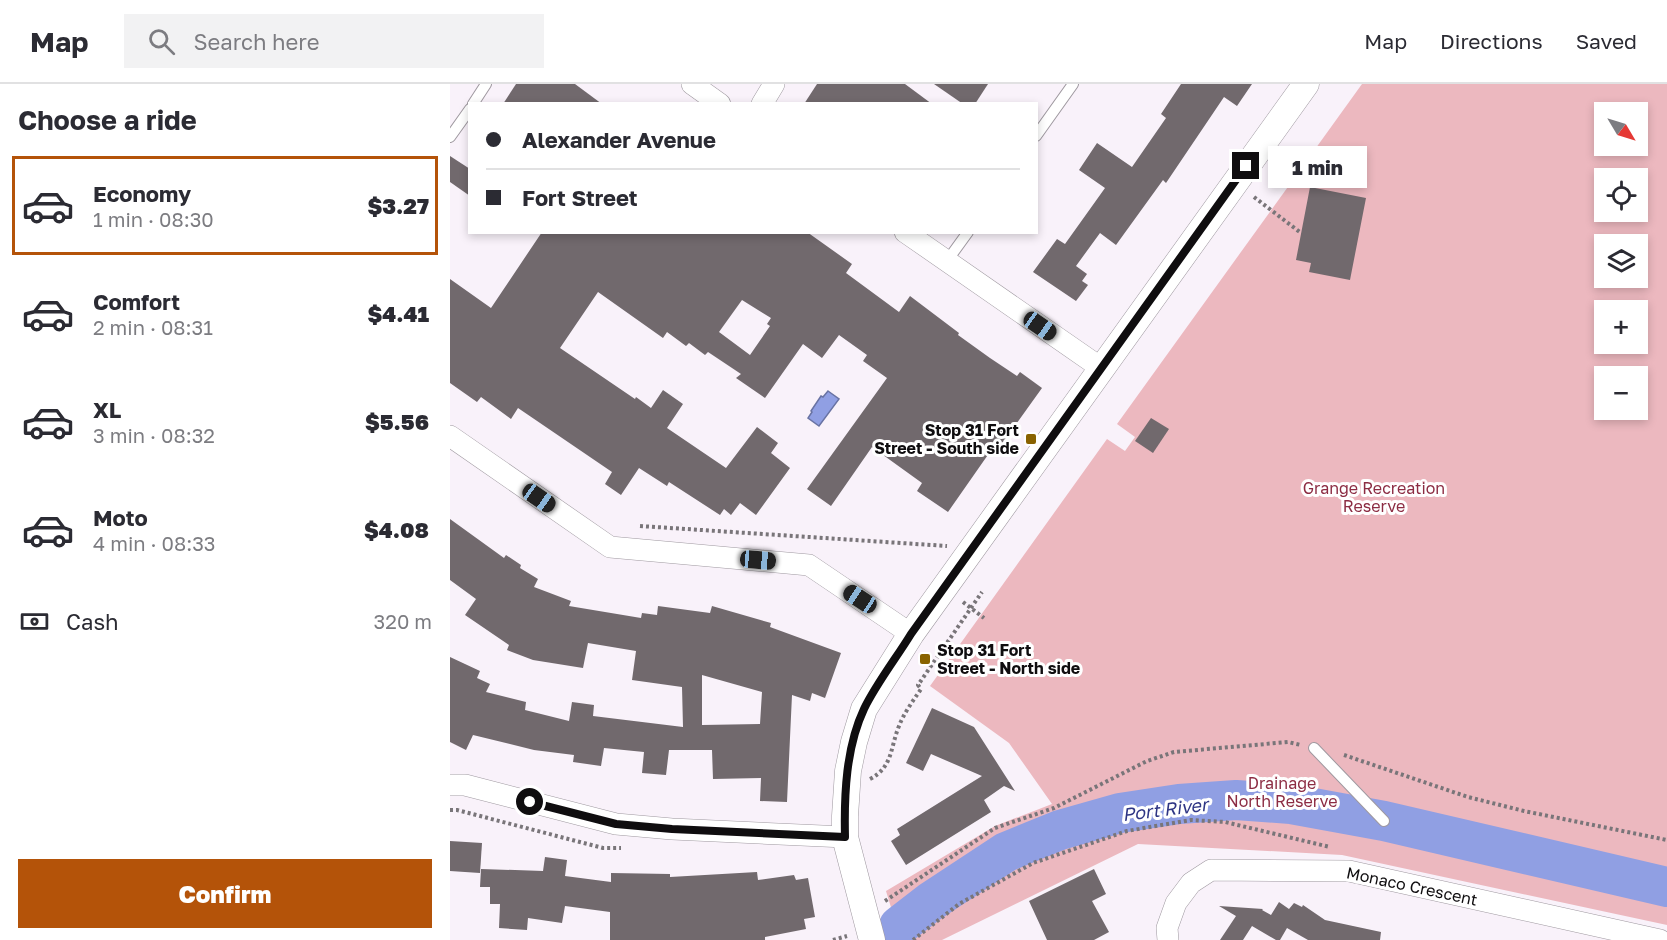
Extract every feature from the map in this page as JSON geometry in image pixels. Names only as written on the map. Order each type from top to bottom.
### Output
[{"type":"street","points":[[692,84],[717,102]]},
{"type":"street","points":[[763,102],[774,84]]},
{"type":"street","points":[[872,940],[845,837],[844,816],[848,771],[864,709],[911,634],[1306,84]]},
{"type":"street","points":[[908,234],[1101,368]]},
{"type":"street","points":[[450,436],[610,547],[808,565],[911,634]]},
{"type":"street","points":[[450,785],[465,785],[616,824],[672,829],[845,837]]},
{"type":"street","name":"Monaco Crescent","points":[[1168,940],[1167,928],[1176,903],[1191,883],[1211,870],[1349,871],[1660,940]]},
{"type":"lane","points":[[474,102],[486,84]]},
{"type":"lane","points":[[1038,133],[1073,84]]},
{"type":"lane","points":[[450,137],[468,111]]},
{"type":"lane","points":[[947,261],[967,234]]},
{"type":"lane","points":[[1314,748],[1384,821]]},
{"type":"path","points":[[1235,182],[1301,233]]},
{"type":"path","points":[[636,525],[951,546]]},
{"type":"path","points":[[868,780],[882,773],[899,726],[921,689],[918,685],[982,592]]},
{"type":"path","points":[[883,902],[995,828],[1054,808],[1147,761],[1173,752],[1258,744],[1288,742],[1344,754],[1468,797],[1524,812],[1667,840]]},
{"type":"path","points":[[913,940],[959,904],[1033,864],[1127,831],[1191,820],[1225,822],[1334,848]]},
{"type":"path","points":[[833,940],[847,936]]},
{"type":"green space","name":"Grange Recreation Reserve","points":[[1362,84],[1667,84],[1667,925],[1342,855],[1138,844],[942,940],[901,940],[886,891],[995,826],[1052,804],[1009,743],[930,686],[1107,439],[1125,451],[1135,437],[1117,424]]},
{"type":"water","points":[[828,391],[839,399],[819,426],[808,418],[821,396],[823,397]]},
{"type":"building","points":[[516,84],[575,84],[599,102],[504,102]]},
{"type":"building","points":[[817,84],[905,84],[929,102],[805,102]]},
{"type":"building","points":[[934,84],[988,84],[976,102],[960,102]]},
{"type":"building","points":[[1181,84],[1252,84],[1237,106],[1224,97],[1166,183],[1163,180],[1116,245],[1100,233],[1076,266],[1087,274],[1082,281],[1088,285],[1076,301],[1033,272],[1057,239],[1065,244],[1105,188],[1079,170],[1097,143],[1132,167],[1166,118],[1161,114]]},
{"type":"building","points":[[450,156],[468,168],[468,195],[450,182]]},
{"type":"building","points":[[1310,187],[1366,198],[1350,280],[1309,272],[1311,263],[1296,260]]},
{"type":"building","points":[[541,234],[810,234],[852,264],[846,273],[899,312],[910,296],[990,358],[1017,376],[1020,372],[1042,388],[996,452],[992,449],[948,512],[917,491],[922,483],[872,447],[831,506],[807,489],[887,378],[863,361],[867,355],[839,335],[822,358],[803,344],[765,398],[736,378],[741,374],[708,352],[705,355],[689,343],[686,346],[667,332],[663,338],[598,292],[560,348],[651,408],[663,390],[683,404],[667,428],[726,468],[757,427],[778,443],[771,453],[790,468],[756,515],[740,503],[731,515],[724,509],[720,515],[669,482],[667,486],[639,468],[621,495],[605,484],[612,472],[518,408],[511,419],[481,397],[477,402],[450,383],[450,279],[491,308]],"holes":[[[742,300],[771,318],[767,324],[770,326],[750,355],[719,332]]]},
{"type":"building","points":[[1151,418],[1169,429],[1153,453],[1135,441]]},
{"type":"building","points":[[450,519],[504,558],[506,555],[521,565],[520,568],[538,579],[534,587],[571,601],[569,606],[641,618],[642,613],[657,615],[658,606],[710,613],[712,606],[771,623],[770,627],[841,653],[825,698],[812,693],[810,701],[792,695],[787,802],[760,801],[761,778],[713,779],[712,750],[669,750],[666,775],[642,773],[644,752],[604,748],[601,766],[573,762],[574,755],[534,750],[473,735],[466,750],[450,742],[450,657],[480,671],[477,678],[490,684],[486,692],[526,702],[525,710],[569,721],[572,702],[594,705],[593,716],[683,727],[682,687],[632,680],[636,651],[588,643],[583,668],[533,660],[507,650],[509,645],[465,615],[476,599],[450,580]],"holes":[[[702,675],[762,692],[760,724],[702,725]]]},
{"type":"building","points":[[932,708],[974,727],[1015,791],[1004,786],[984,800],[991,812],[906,865],[891,841],[900,835],[897,829],[982,776],[931,754],[923,771],[906,763]]},
{"type":"building","points":[[450,841],[482,843],[480,873],[450,871]]},
{"type":"building","points":[[545,857],[567,860],[565,876],[611,882],[611,873],[670,874],[670,877],[757,872],[758,880],[794,875],[796,880],[808,878],[815,917],[804,919],[806,929],[765,937],[765,940],[610,940],[610,912],[565,906],[562,923],[528,918],[527,930],[499,928],[500,904],[490,904],[490,887],[480,887],[481,869],[543,871]]},
{"type":"building","points":[[1094,869],[1106,894],[1092,901],[1109,932],[1094,940],[1047,940],[1029,901]]},
{"type":"building","points":[[1279,902],[1289,909],[1294,903],[1302,907],[1303,905],[1325,920],[1381,932],[1380,940],[1308,940],[1287,928],[1280,940],[1276,940],[1252,926],[1243,940],[1220,940],[1236,916],[1219,906],[1263,909],[1271,915]]},
{"type":"waterway","name":"Port River","points":[[899,926],[930,902],[1006,852],[1060,830],[1120,813],[1179,804],[1236,800],[1291,804],[1384,821],[1667,887]]},
{"type":"place","name":"Stop 31 Fort Street - South side","points":[[1031,439]]},
{"type":"place","name":"Stop 31 Fort Street - North side","points":[[925,659]]},
{"type":"route","points":[[530,802],[616,824],[672,829],[845,837],[844,816],[848,771],[864,709],[911,634],[1246,166]]},
{"type":"park label","name":"Drainage North Reserve","points":[[1282,792]]}]
